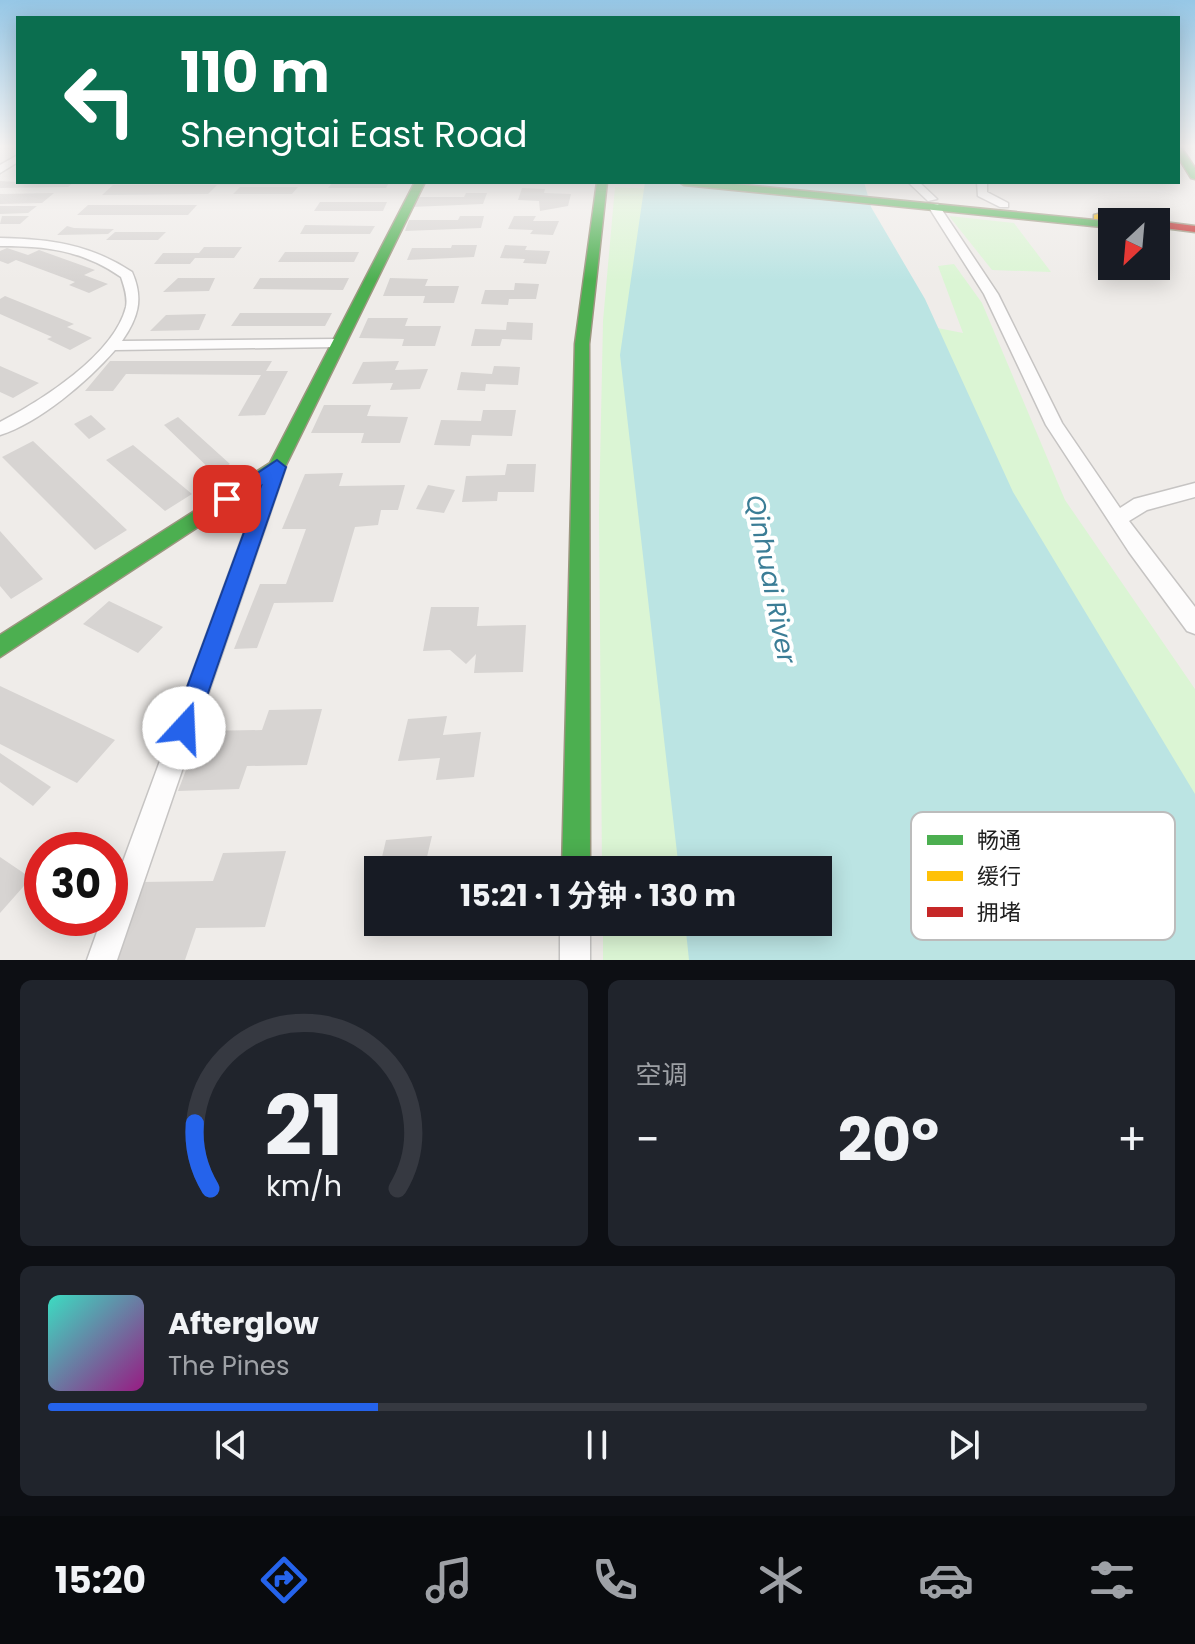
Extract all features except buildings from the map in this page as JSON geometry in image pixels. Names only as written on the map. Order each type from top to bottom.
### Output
[{"type":"street","points":[[102,960],[277,467],[415,192]]},
{"type":"street","points":[[576,856],[582,344],[601,192]]},
{"type":"street","points":[[805,192],[1004,205],[1098,217]]},
{"type":"street","points":[[829,192],[882,198]]},
{"type":"street","points":[[923,192],[933,202],[991,294],[1054,425],[1195,624]]},
{"type":"street","points":[[982,192],[1004,205]]},
{"type":"street","points":[[933,202],[1098,223]]},
{"type":"street","points":[[1170,226],[1195,229]]},
{"type":"street","points":[[1170,233],[1195,236]]},
{"type":"street","points":[[0,242],[53,243],[99,254],[127,275],[133,306],[112,346],[73,383],[0,429]]},
{"type":"street","points":[[112,346],[338,343]]},
{"type":"street","points":[[0,647],[277,467]]},
{"type":"street","points":[[1118,519],[1141,504],[1195,490]]},
{"type":"street","points":[[575,936],[575,960]]},
{"type":"green space","points":[[615,192],[654,192],[652,272],[963,333],[938,266],[954,264],[982,303],[1065,500],[1195,689],[1195,960],[603,960],[603,936],[832,936],[832,856],[602,856],[599,513],[603,321]]},
{"type":"green space","points":[[949,216],[1014,223],[1051,272],[992,270]]},
{"type":"water","name":"Qinhuai River","points":[[644,192],[867,192],[871,207],[925,299],[1013,492],[1195,794],[1195,960],[689,960],[686,936],[832,936],[832,856],[677,856],[620,355]]},
{"type":"traffic: fast","points":[[0,647],[277,467],[415,192]]},
{"type":"traffic: fast","points":[[576,856],[582,344],[601,192]]},
{"type":"traffic: fast","points":[[782,192],[1098,224]]},
{"type":"traffic: jam","points":[[1170,226],[1195,229]]},
{"type":"route","points":[[184,728],[277,467],[227,499]]}]
